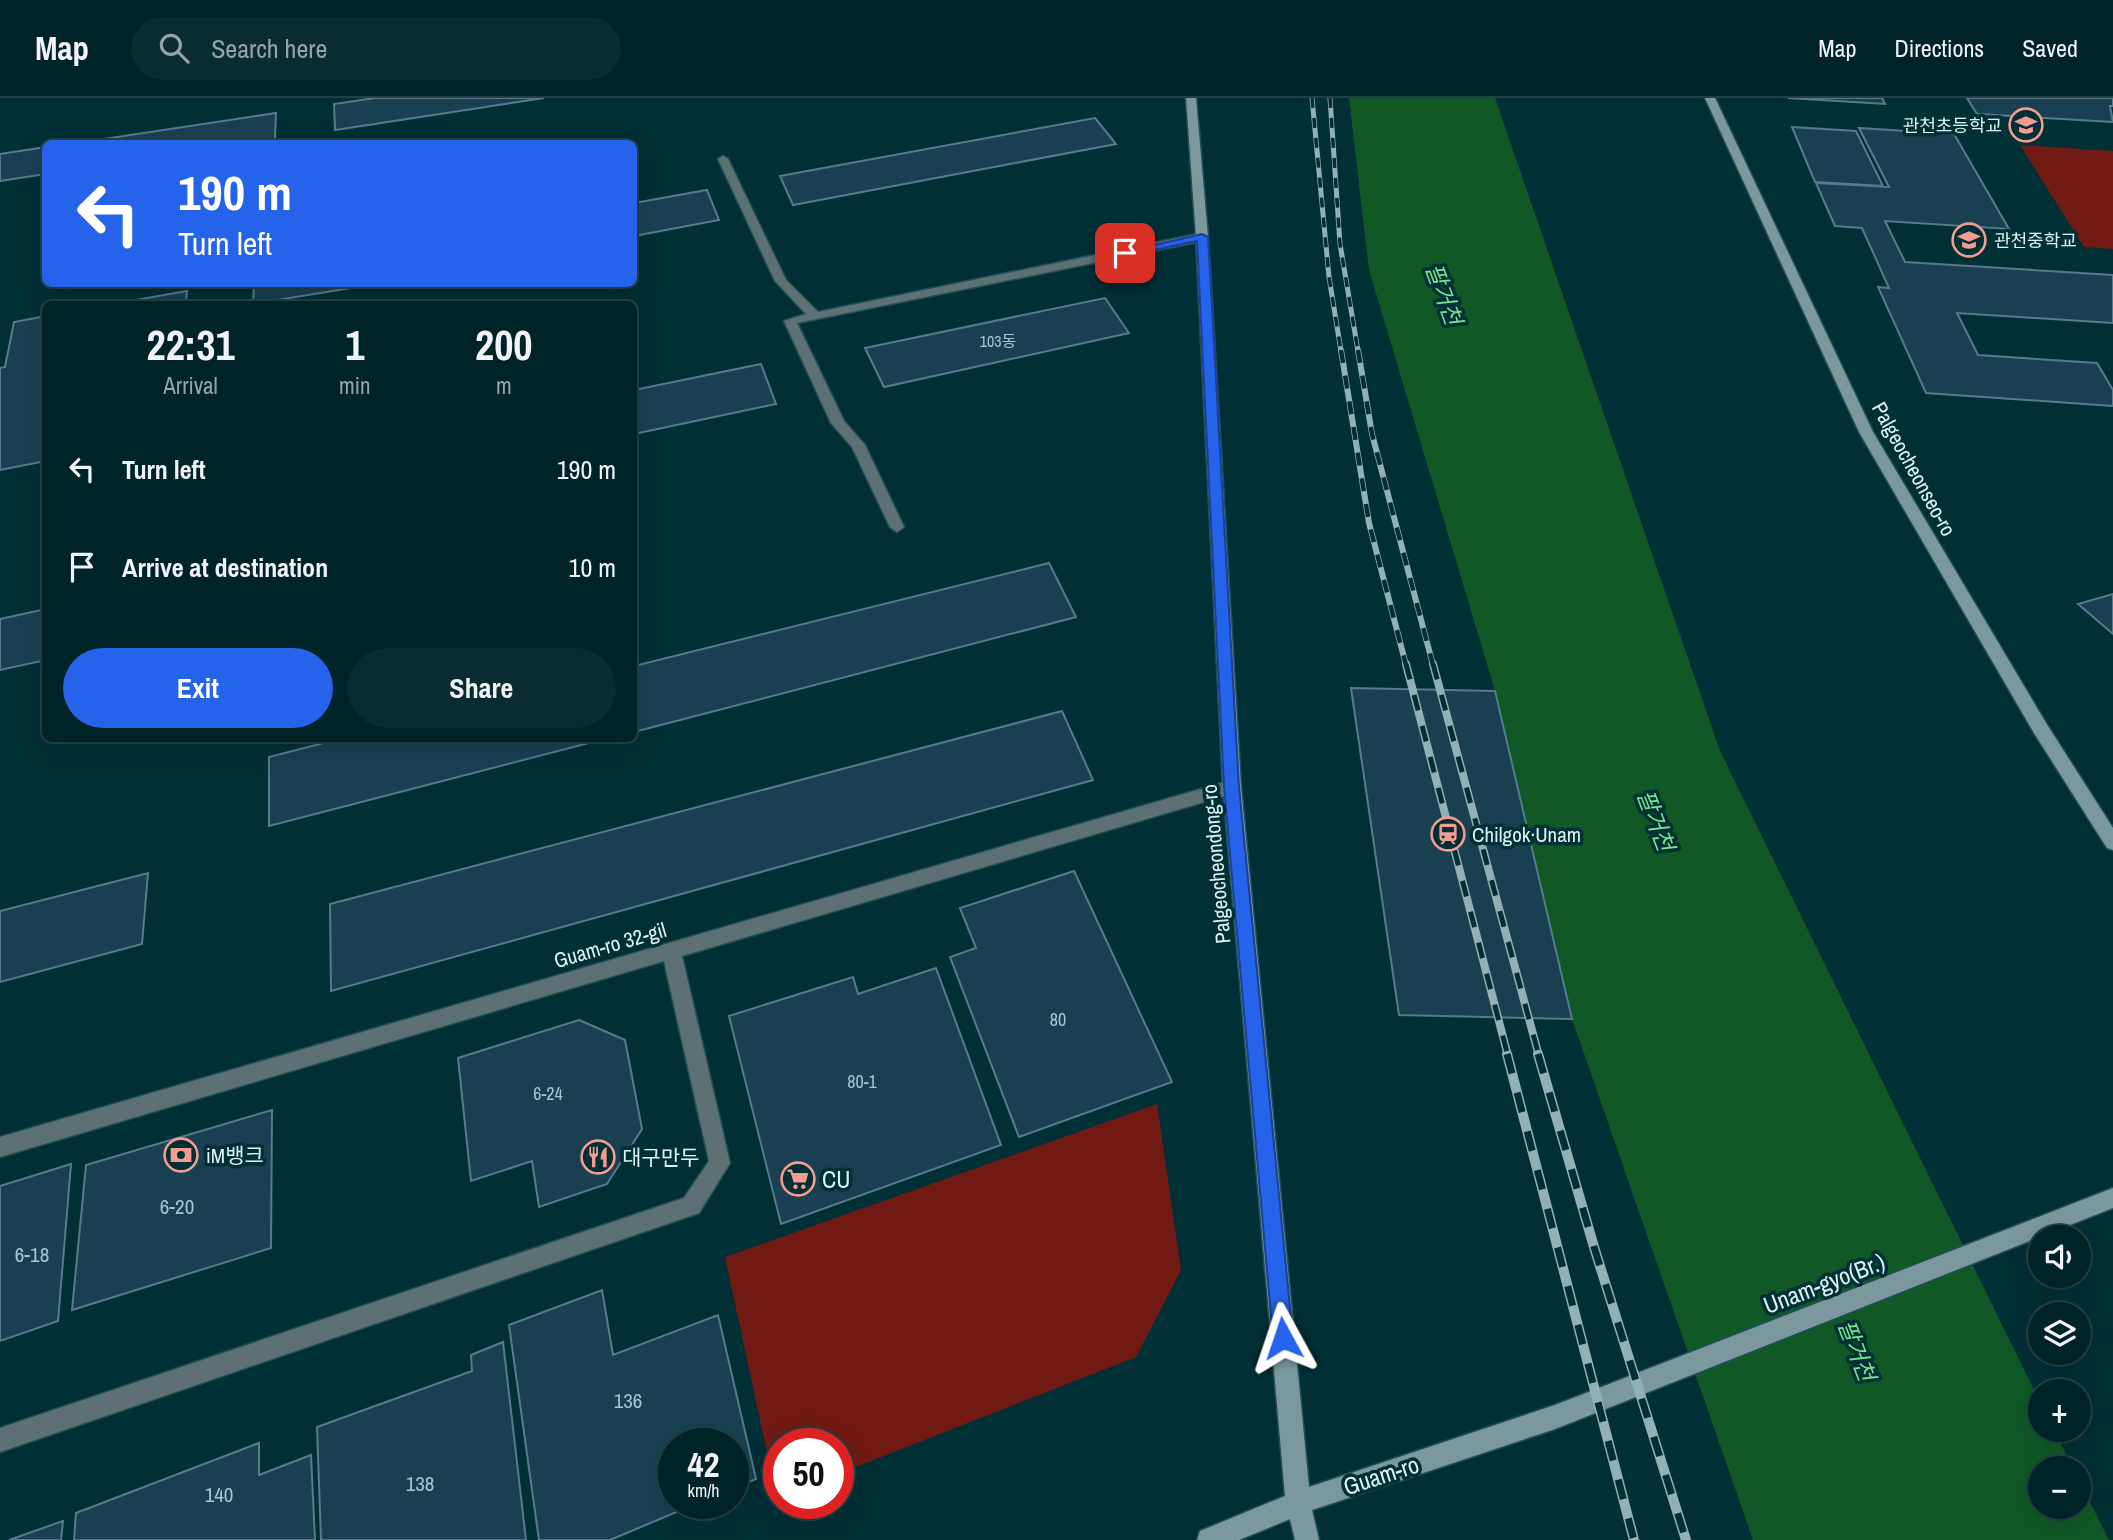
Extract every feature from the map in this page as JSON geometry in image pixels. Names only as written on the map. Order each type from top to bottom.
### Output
[{"type":"main road","name":"Palgeocheondong-ro","points":[[1191,98],[1202,237],[1232,787],[1298,1503],[1307,1540]]},
{"type":"main road","name":"Palgeocheonseo-ro","points":[[1710,98],[1866,432],[2039,728],[2113,843]]},
{"type":"main road","name":"Unam-gyo(Br.)","points":[[1555,1417],[2113,1198]]},
{"type":"main road","name":"Guam-ro","points":[[1209,1540],[1298,1503],[1555,1417]]},
{"type":"street","points":[[723,159],[781,281],[815,316]]},
{"type":"street","points":[[897,527],[858,445],[838,424],[790,321],[1202,237]]},
{"type":"street","name":"Guam-ro 32-gil","points":[[0,1147],[1232,787]]},
{"type":"street","points":[[0,1440],[691,1206],[720,1163],[671,951]]},
{"type":"shaded area","points":[[2020,145],[2113,151],[2113,249],[2084,247]]},
{"type":"shaded area","points":[[1157,1104],[1181,1270],[1136,1357],[854,1468],[854,1428],[763,1428],[763,1434],[725,1257]]},
{"type":"water","name":"팔거천","points":[[1349,98],[1495,98],[1720,751],[2029,1379],[2028,1442],[2060,1442],[2067,1456],[2028,1456],[2028,1519],[2091,1519],[2091,1504],[2109,1540],[1753,1540],[1572,1019],[1495,691],[1369,270]]},
{"type":"building","points":[[375,98],[544,98],[335,130],[334,104]]},
{"type":"building","points":[[1788,98],[1882,98],[1885,104]]},
{"type":"building","points":[[1967,98],[2113,98],[2113,106],[2110,106],[2113,122],[1977,114]]},
{"type":"building","points":[[276,113],[275,139],[269,140],[97,140]]},
{"type":"building","points":[[1095,118],[1116,144],[793,205],[780,176]]},
{"type":"building","points":[[1792,127],[1856,131],[1883,186],[1815,182]]},
{"type":"building","points":[[1859,128],[1954,134],[2009,229],[1885,221],[1905,262],[2113,275],[2113,323],[1957,313],[1978,355],[2097,363],[2113,390],[2113,406],[1926,393],[1878,287],[1889,288],[1862,228],[1835,226],[1816,183],[1889,187]]},
{"type":"building","points":[[42,148],[42,175],[0,181],[0,154]]},
{"type":"building","points":[[707,190],[719,220],[637,235],[637,202]]},
{"type":"building","points":[[254,287],[358,287],[271,301],[253,301]]},
{"type":"building","points":[[187,291],[186,301],[130,301]]},
{"type":"building","points":[[1105,298],[1129,333],[884,387],[865,348]]},
{"type":"building","points":[[42,317],[42,462],[0,470],[0,368],[5,367],[14,322]]},
{"type":"building","points":[[761,364],[776,404],[637,433],[637,389]]},
{"type":"building","points":[[1049,563],[1076,617],[637,731],[637,665]]},
{"type":"building","points":[[2113,594],[2113,634],[2078,604]]},
{"type":"building","points":[[42,610],[42,661],[0,670],[0,619]]},
{"type":"building","points":[[1351,688],[1495,691],[1572,1019],[1399,1015]]},
{"type":"building","points":[[1062,711],[1093,780],[331,991],[330,904]]},
{"type":"building","points":[[327,742],[593,742],[269,826],[269,757]]},
{"type":"building","points":[[1074,871],[1172,1082],[1019,1137],[950,957],[976,948],[960,908]]},
{"type":"building","points":[[148,873],[142,944],[0,982],[0,911]]},
{"type":"building","points":[[936,968],[1001,1145],[781,1224],[729,1016],[853,977],[858,994]]},
{"type":"building","points":[[579,1020],[625,1040],[642,1129],[607,1184],[539,1207],[532,1161],[471,1181],[458,1058]]},
{"type":"building","points":[[272,1110],[271,1248],[72,1310],[86,1165]]},
{"type":"building","points":[[71,1164],[58,1321],[0,1341],[0,1186]]},
{"type":"building","points":[[602,1290],[613,1355],[718,1315],[744,1428],[658,1428],[660,1519],[610,1540],[539,1540],[509,1325]]},
{"type":"building","points":[[503,1342],[526,1540],[321,1540],[317,1427],[472,1371],[471,1355]]},
{"type":"building","points":[[259,1443],[259,1475],[311,1455],[315,1540],[74,1540],[76,1513]]},
{"type":"building","points":[[749,1449],[756,1479],[749,1482]]},
{"type":"building","points":[[63,1521],[61,1540],[9,1540]]},
{"type":"railway","points":[[1312,98],[1329,277],[1341,351]]},
{"type":"railway","points":[[1330,98],[1340,244],[1358,351]]},
{"type":"railway","points":[[1341,350],[1369,523],[1406,665]]},
{"type":"railway","points":[[1358,350],[1372,434],[1433,665]]},
{"type":"railway","points":[[1406,664],[1508,1056]]},
{"type":"railway","points":[[1433,664],[1539,1056]]},
{"type":"railway","points":[[1507,1054],[1634,1540]]},
{"type":"railway","points":[[1538,1054],[1594,1247],[1686,1540]]},
{"type":"place","name":"관천초등학교","points":[[2026,125]]},
{"type":"place","name":"관천중학교","points":[[1969,240]]},
{"type":"place","name":"Chilgok·Unam","points":[[1448,834]]},
{"type":"place","name":"iM뱅크","points":[[181,1155]]},
{"type":"place","name":"대구만두","points":[[598,1157]]},
{"type":"place","name":"CU","points":[[798,1179]]},
{"type":"route","points":[[1125,253],[1202,237],[1232,787],[1283,1338]]}]
